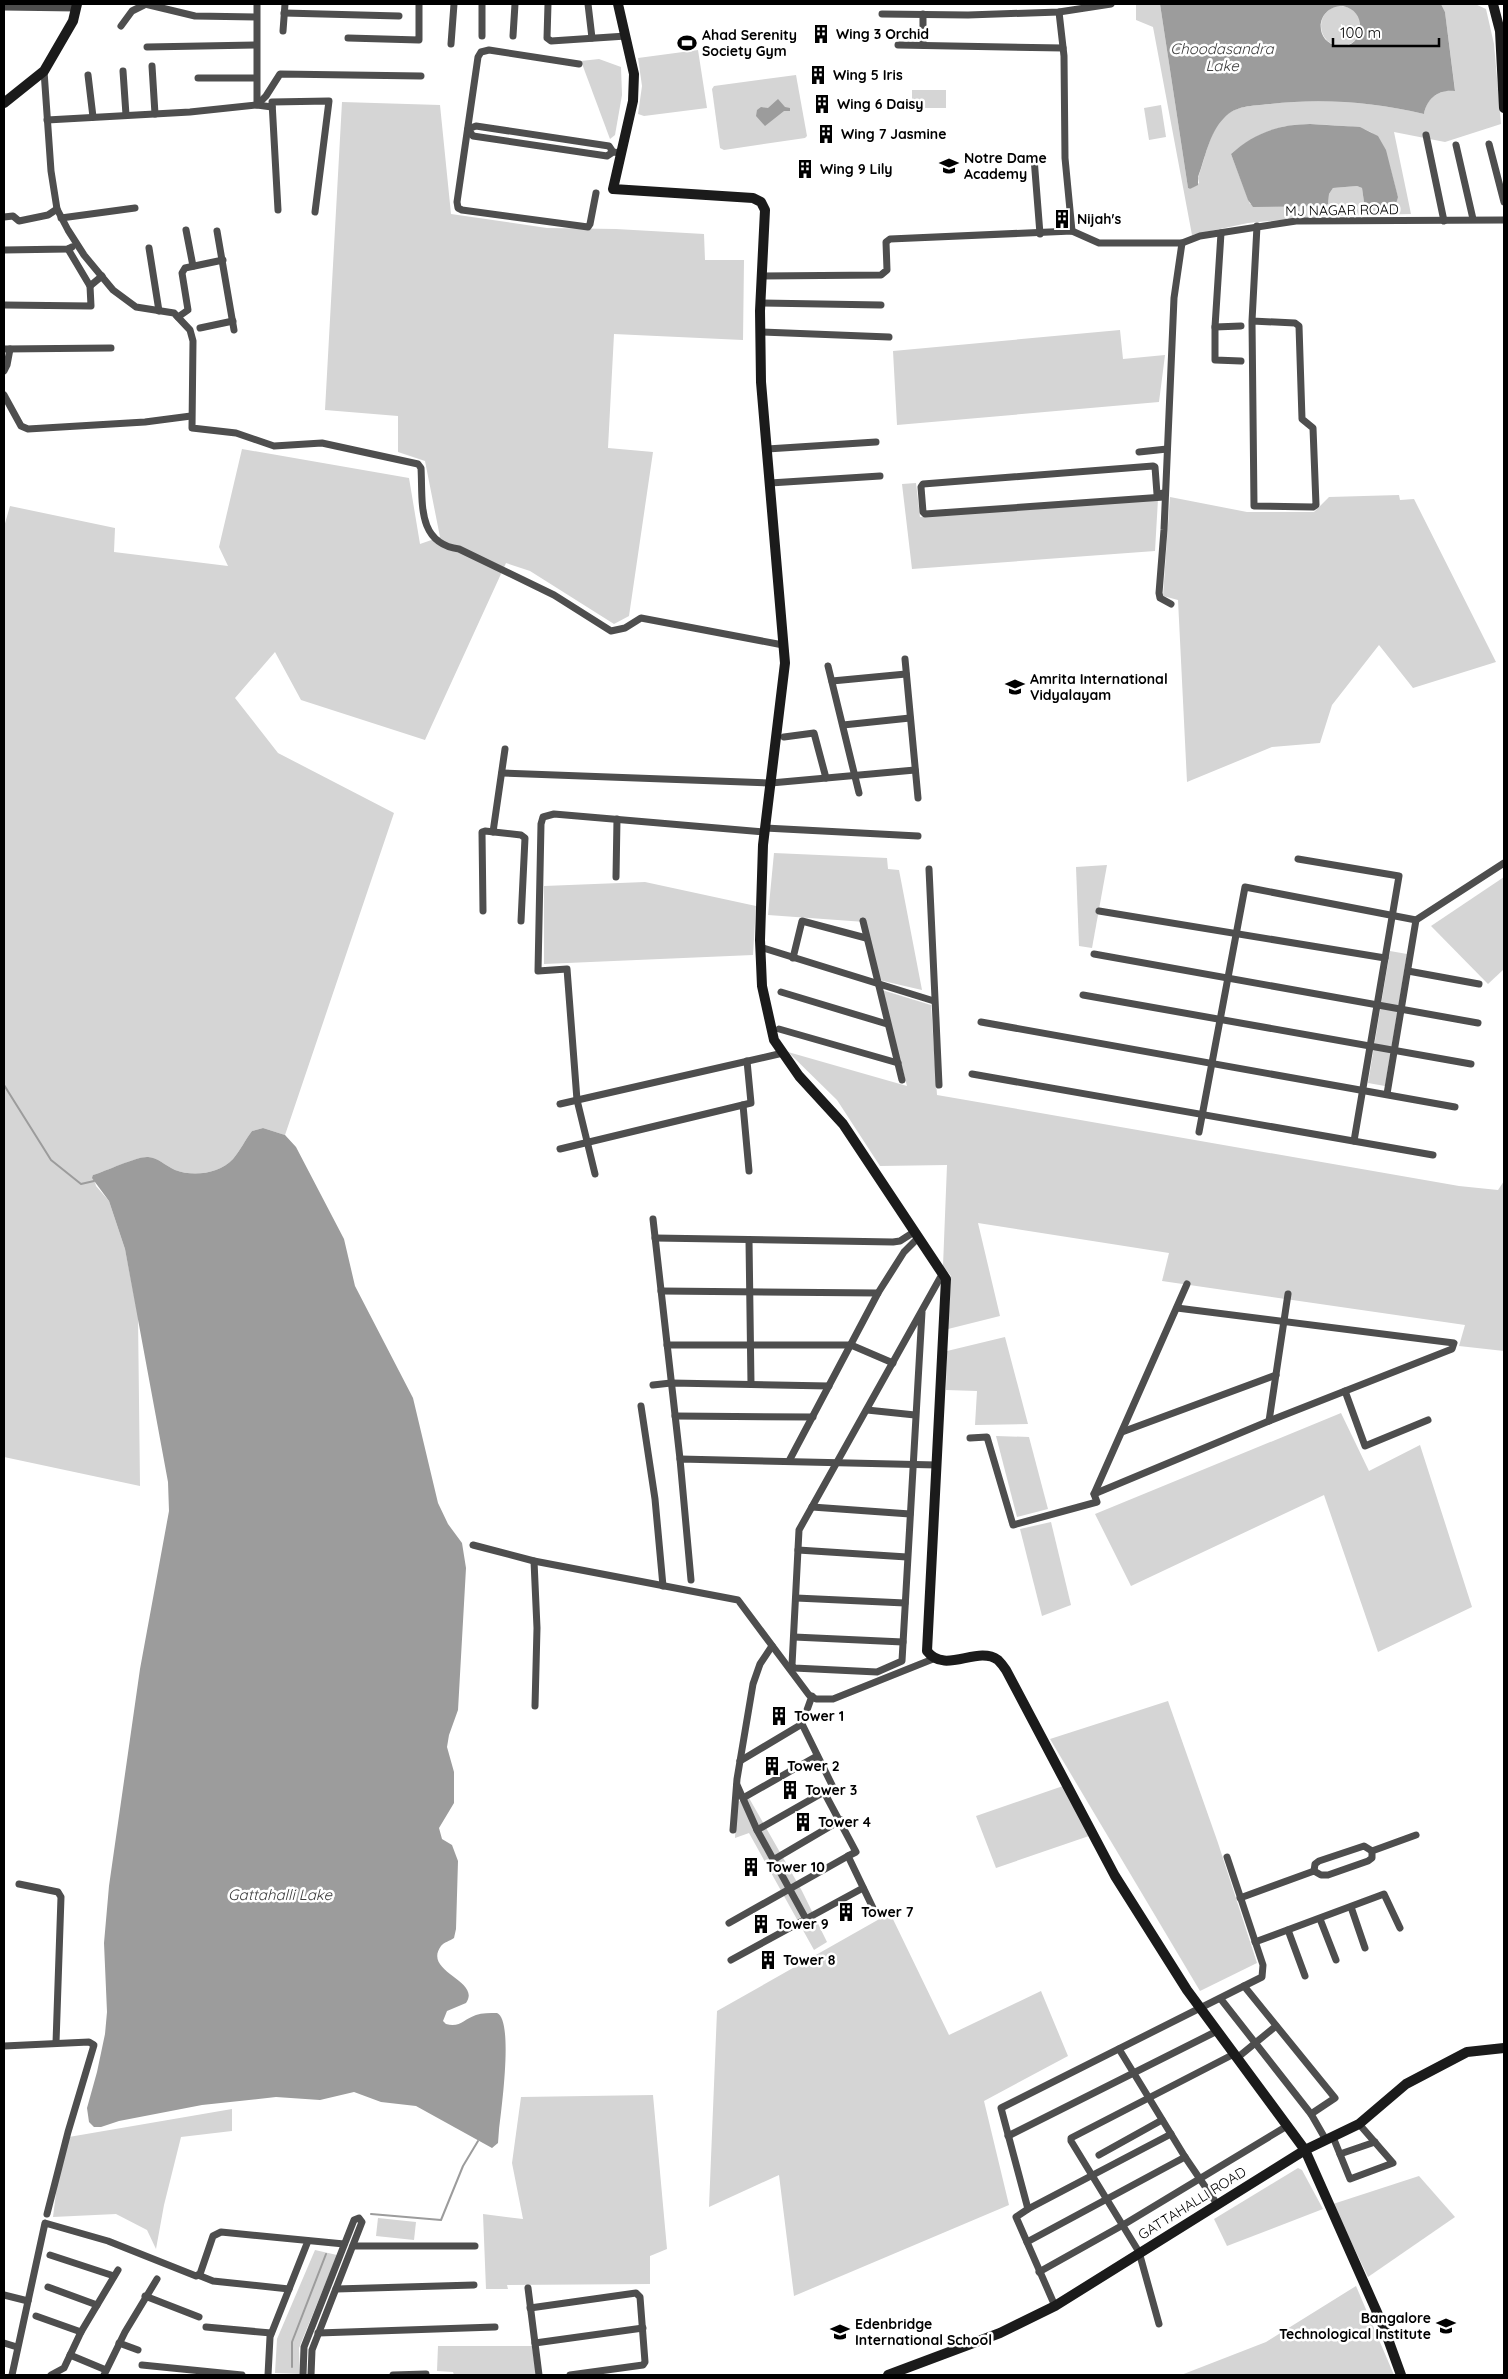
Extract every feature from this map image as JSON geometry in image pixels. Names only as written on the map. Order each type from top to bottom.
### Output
[{"type":"street","points":[[121,26],[132,11],[145,4],[202,17],[256,17]]},
{"type":"street","points":[[256,4],[257,105]]},
{"type":"street","points":[[283,31],[285,4]]},
{"type":"street","points":[[348,38],[419,40],[419,4]]},
{"type":"street","points":[[451,44],[454,4]]},
{"type":"street","points":[[482,4],[482,36]]},
{"type":"street","points":[[513,36],[515,4]]},
{"type":"street","points":[[548,4],[549,40],[626,36]]},
{"type":"street","points":[[588,4],[592,38]]},
{"type":"street","points":[[618,4],[634,74],[633,102],[617,152],[613,189],[753,198],[761,202],[765,210],[761,303],[761,382],[784,671],[765,830],[760,947],[762,986],[774,1040],[800,1076],[843,1124],[946,1279],[927,1629],[927,1651],[932,1659]]},
{"type":"street","points":[[882,14],[1059,12],[1110,4]]},
{"type":"street","points":[[1493,4],[1500,31],[1504,108]]},
{"type":"street","points":[[4,7],[76,6],[73,21],[44,71],[4,103]]},
{"type":"street","points":[[762,276],[881,275],[887,270],[886,242],[890,239],[1040,234],[1072,231],[1065,158],[1063,48],[1059,12]]},
{"type":"street","points":[[284,13],[399,16]]},
{"type":"street","points":[[923,14],[923,45]]},
{"type":"street","points":[[147,47],[255,45]]},
{"type":"street","points":[[898,45],[1063,48]]},
{"type":"street","points":[[579,64],[489,50],[481,52],[478,56],[457,202],[458,208],[462,210],[588,227],[596,193]]},
{"type":"street","points":[[152,66],[155,114]]},
{"type":"street","points":[[44,71],[51,171],[61,218],[77,245],[113,290],[136,307],[174,313],[190,330],[193,341],[192,428],[236,433],[274,446],[322,443],[418,464],[421,468],[424,521],[428,531],[437,542],[445,547],[467,553],[554,595],[611,631],[625,628],[641,618],[783,645]]},
{"type":"street","points":[[123,71],[126,115]]},
{"type":"street","points":[[257,105],[266,96],[280,74],[421,76]]},
{"type":"street","points":[[88,75],[92,117]]},
{"type":"street","points":[[198,78],[256,78]]},
{"type":"street","points":[[278,210],[272,102],[329,100],[315,212]]},
{"type":"street","points":[[46,120],[155,114],[257,105],[272,107]]},
{"type":"street","points":[[468,129],[473,136],[607,156],[617,152]]},
{"type":"street","points":[[1426,135],[1444,221]]},
{"type":"street","points":[[1490,144],[1504,202]]},
{"type":"street","points":[[1456,145],[1473,219]]},
{"type":"street","points":[[1034,158],[1040,234]]},
{"type":"street","points":[[61,218],[135,208]]},
{"type":"street","points":[[4,217],[13,216],[19,221],[48,215],[58,209]]},
{"type":"street","name":"MJ NAGAR ROAD","points":[[1072,231],[1099,243],[1182,243],[1200,236],[1220,232],[1296,221],[1504,220]]},
{"type":"street","points":[[1252,321],[1295,323],[1299,326],[1302,419],[1313,428],[1316,502],[1313,507],[1254,506],[1252,321],[1257,226]]},
{"type":"street","points":[[186,230],[193,266]]},
{"type":"street","points":[[217,231],[234,330]]},
{"type":"street","points":[[1220,232],[1215,360],[1241,361]]},
{"type":"street","points":[[1171,604],[1160,598],[1159,593],[1161,495],[1167,450],[1174,298],[1182,243]]},
{"type":"street","points":[[4,250],[68,250],[77,245]]},
{"type":"street","points":[[149,248],[159,311]]},
{"type":"street","points":[[4,305],[88,308],[91,306],[90,286],[68,250]]},
{"type":"street","points":[[178,317],[188,310],[182,274],[185,268],[223,260]]},
{"type":"street","points":[[90,286],[102,276]]},
{"type":"street","points":[[761,303],[881,305]]},
{"type":"street","points":[[200,328],[233,321]]},
{"type":"street","points":[[1215,327],[1241,326]]},
{"type":"street","points":[[761,332],[889,337]]},
{"type":"street","points":[[4,371],[7,364],[7,349],[111,348]]},
{"type":"street","points":[[4,395],[22,426],[28,429],[145,422],[191,416]]},
{"type":"street","points":[[767,450],[876,442]]},
{"type":"street","points":[[1139,452],[1167,450]]},
{"type":"street","points":[[1153,466],[1155,467],[1161,495],[925,514],[923,512],[921,487],[923,484],[1153,466]]},
{"type":"street","points":[[770,483],[880,476]]},
{"type":"street","points":[[905,659],[918,798]]},
{"type":"street","points":[[828,666],[859,792]]},
{"type":"street","points":[[832,681],[906,674]]},
{"type":"street","points":[[842,725],[910,718]]},
{"type":"street","points":[[784,737],[814,733],[826,778]]},
{"type":"street","points":[[493,832],[505,749]]},
{"type":"street","points":[[502,773],[771,783],[915,770]]},
{"type":"street","points":[[595,1174],[577,1100],[567,969],[538,971],[541,824],[543,817],[554,814],[765,830],[918,836]]},
{"type":"street","points":[[616,877],[617,819]]},
{"type":"street","points":[[483,911],[482,832],[521,835],[525,838],[522,921]]},
{"type":"street","points":[[1298,859],[1400,876],[1354,1141]]},
{"type":"street","points":[[1199,1132],[1245,887],[1416,920],[1504,863]]},
{"type":"street","points":[[929,869],[939,1085]]},
{"type":"street","points":[[1100,910],[1386,958]]},
{"type":"street","points":[[1387,1094],[1416,920]]},
{"type":"street","points":[[794,958],[802,921],[866,938]]},
{"type":"street","points":[[862,921],[902,1080]]},
{"type":"street","points":[[760,947],[934,1000]]},
{"type":"street","points":[[1094,954],[1478,1023]]},
{"type":"street","points":[[1408,971],[1479,984]]},
{"type":"street","points":[[780,992],[887,1024]]},
{"type":"street","points":[[1083,995],[1471,1064]]},
{"type":"street","points":[[981,1022],[1455,1106]]},
{"type":"street","points":[[779,1029],[898,1063]]},
{"type":"street","points":[[560,1104],[782,1052]]},
{"type":"street","points":[[560,1149],[751,1103],[747,1061]]},
{"type":"street","points":[[972,1074],[1433,1155]]},
{"type":"street","points":[[743,1105],[749,1171]]},
{"type":"street","points":[[653,1219],[692,1580]]},
{"type":"street","points":[[655,1238],[893,1242],[916,1235]]},
{"type":"street","points":[[789,1461],[878,1293],[916,1235]]},
{"type":"street","points":[[749,1240],[751,1384]]},
{"type":"street","points":[[922,1312],[902,1661],[877,1672],[794,1668],[792,1665],[799,1530],[940,1278]]},
{"type":"street","points":[[970,1438],[986,1437],[1013,1525],[1097,1502],[1094,1494],[1187,1284]]},
{"type":"street","points":[[661,1291],[878,1293]]},
{"type":"street","points":[[1268,1421],[1288,1294]]},
{"type":"street","points":[[1094,1494],[1268,1421],[1452,1349],[1454,1343],[1177,1308]]},
{"type":"street","points":[[667,1344],[851,1345],[893,1363]]},
{"type":"street","points":[[1122,1432],[1276,1375]]},
{"type":"street","points":[[653,1385],[671,1383],[830,1386]]},
{"type":"street","points":[[1346,1391],[1364,1446],[1428,1420]]},
{"type":"street","points":[[641,1406],[655,1499],[663,1586]]},
{"type":"street","points":[[867,1410],[915,1414]]},
{"type":"street","points":[[675,1416],[813,1417]]},
{"type":"street","points":[[680,1458],[836,1464],[936,1465]]},
{"type":"street","points":[[812,1507],[910,1514]]},
{"type":"street","points":[[474,1545],[534,1561],[740,1601],[810,1700]]},
{"type":"street","points":[[798,1550],[907,1558]]},
{"type":"street","points":[[534,1561],[537,1628],[535,1706]]},
{"type":"street","points":[[796,1598],[905,1603]]},
{"type":"street","points":[[794,1637],[903,1642]]},
{"type":"street","points":[[733,1830],[736,1785],[753,1684],[763,1660],[772,1646]]},
{"type":"street","points":[[810,1700],[833,1699],[932,1659],[948,1660],[985,1656],[998,1660],[1006,1670],[1115,1876],[1200,2008],[1305,2150],[1384,2328],[1402,2375]]},
{"type":"street","points":[[740,1761],[802,1724],[810,1700]]},
{"type":"street","points":[[757,1830],[833,1787],[802,1724]]},
{"type":"street","points":[[743,1798],[817,1756]]},
{"type":"street","points":[[736,1785],[757,1830],[806,1919]]},
{"type":"street","points":[[729,1922],[856,1852],[841,1820],[824,1792]]},
{"type":"street","points":[[773,1860],[841,1820]]},
{"type":"street","points":[[1372,1851],[1416,1834]]},
{"type":"street","points":[[1314,1871],[1315,1864],[1319,1861],[1364,1846],[1372,1851]]},
{"type":"street","points":[[1240,1898],[1314,1871],[1321,1875],[1328,1875],[1368,1861],[1372,1858],[1372,1851]]},
{"type":"street","points":[[848,1856],[872,1908]]},
{"type":"street","points":[[1028,2209],[1001,2108],[1262,1977],[1263,1974],[1255,1942],[1226,1857]]},
{"type":"street","points":[[19,1884],[58,1892],[61,1897],[56,2043]]},
{"type":"street","points":[[732,1960],[863,1888]]},
{"type":"street","points":[[1255,1942],[1384,1894],[1400,1928]]},
{"type":"street","points":[[1351,1907],[1365,1948]]},
{"type":"street","points":[[1320,1918],[1336,1960]]},
{"type":"street","points":[[1288,1930],[1305,1976]]},
{"type":"street","points":[[1244,1986],[1334,2098],[1311,2114]]},
{"type":"street","points":[[1220,1998],[1330,2139],[1340,2154],[1350,2179],[1393,2163],[1359,2124]]},
{"type":"street","points":[[1159,2324],[1139,2252],[1071,2141],[1071,2138],[1235,2056],[1276,2026]]},
{"type":"street","points":[[1008,2136],[1217,2031]]},
{"type":"street","points":[[4,2046],[89,2042],[94,2045],[68,2132],[47,2214]]},
{"type":"street","name":"GATTAHALLI ROAD","points":[[888,2375],[1000,2333],[1055,2306],[1305,2150],[1359,2124],[1406,2084],[1466,2052],[1504,2048]]},
{"type":"street","points":[[1119,2049],[1162,2120],[1217,2204]]},
{"type":"street","points":[[1099,2155],[1162,2120]]},
{"type":"street","points":[[1039,2272],[1123,2226],[1287,2126]]},
{"type":"street","points":[[1055,2306],[1016,2216],[1172,2134]]},
{"type":"street","points":[[1340,2154],[1375,2142]]},
{"type":"street","points":[[1027,2242],[1185,2156]]},
{"type":"street","points":[[303,2375],[304,2347],[354,2220],[359,2218],[362,2222],[310,2356],[311,2375]]},
{"type":"street","points":[[12,2375],[16,2347],[45,2223],[108,2241],[212,2281],[289,2289]]},
{"type":"street","points":[[198,2276],[214,2236],[217,2234],[344,2244]]},
{"type":"street","points":[[268,2375],[271,2333],[308,2241]]},
{"type":"street","points":[[353,2246],[475,2246]]},
{"type":"street","points":[[50,2255],[116,2273],[81,2332],[64,2368],[51,2375]]},
{"type":"street","points":[[70,2355],[105,2372],[145,2296],[157,2279]]},
{"type":"street","points":[[336,2289],[474,2285]]},
{"type":"street","points":[[48,2287],[97,2305]]},
{"type":"street","points":[[528,2288],[540,2375]]},
{"type":"street","points":[[530,2308],[636,2294],[640,2297],[646,2359],[643,2365],[570,2375]]},
{"type":"street","points":[[4,2295],[28,2301]]},
{"type":"street","points":[[145,2296],[198,2317]]},
{"type":"street","points":[[36,2316],[81,2332]]},
{"type":"street","points":[[206,2327],[271,2333]]},
{"type":"street","points":[[318,2333],[495,2327]]},
{"type":"street","points":[[535,2343],[643,2328]]},
{"type":"street","points":[[4,2342],[16,2347]]},
{"type":"street","points":[[119,2343],[138,2350]]},
{"type":"street","points":[[142,2364],[242,2375]]},
{"type":"street","points":[[395,2375],[426,2374]]},
{"type":"shaded area","points":[[1136,4],[1160,4],[1188,188],[1190,189],[1199,183],[1198,178],[1208,146],[1218,124],[1228,114],[1239,108],[1289,102],[1328,101],[1367,104],[1424,114],[1431,99],[1444,91],[1455,90],[1445,12],[1441,4],[1475,4],[1486,9],[1494,44],[1501,124],[1445,142],[1394,132],[1411,214],[1325,216],[1248,223],[1192,235],[1153,27],[1136,20]],"holes":[[[1310,124],[1353,127],[1366,130],[1375,135],[1382,143],[1387,156],[1398,197],[1368,207],[1364,202],[1362,188],[1357,186],[1333,188],[1329,194],[1328,204],[1324,206],[1250,204],[1231,154],[1258,136],[1278,128]]]},
{"type":"shaded area","points":[[1345,6],[1352,9],[1358,15],[1361,26],[1360,34],[1352,43],[1345,46],[1337,46],[1330,43],[1322,34],[1321,22],[1324,15],[1333,7]]},
{"type":"shaded area","points":[[698,50],[707,108],[644,116],[638,114],[642,86],[638,58]]},
{"type":"shaded area","points":[[599,59],[621,67],[622,95],[615,135],[610,139],[581,61]]},
{"type":"shaded area","points":[[796,75],[807,136],[805,138],[724,150],[720,148],[712,89],[714,86]]},
{"type":"shaded area","points":[[912,90],[946,90],[946,108],[912,108]]},
{"type":"shaded area","points":[[342,102],[440,105],[451,214],[547,228],[616,229],[704,234],[705,260],[744,260],[743,340],[614,334],[608,448],[653,452],[629,616],[614,624],[530,571],[506,563],[425,740],[301,700],[275,652],[235,698],[278,753],[394,813],[285,1135],[263,1128],[252,1131],[233,1159],[221,1168],[205,1173],[182,1172],[155,1158],[144,1157],[93,1175],[96,1186],[109,1201],[125,1249],[138,1316],[140,1486],[4,1457],[4,527],[10,506],[115,528],[114,552],[228,566],[219,547],[242,449],[409,478],[420,544],[440,537],[425,461],[398,452],[398,416],[325,410]]},
{"type":"shaded area","points":[[1161,105],[1166,137],[1149,140],[1144,108]]},
{"type":"shaded area","points":[[1120,330],[1123,359],[1165,355],[1159,402],[897,425],[893,351]]},
{"type":"shaded area","points":[[916,483],[920,517],[1158,499],[1155,551],[912,569],[902,484]]},
{"type":"shaded area","points":[[1399,495],[1400,500],[1414,499],[1496,662],[1413,688],[1379,645],[1332,705],[1320,743],[1272,747],[1187,782],[1178,600],[1163,596],[1170,497],[1247,512],[1314,512],[1329,497]]},
{"type":"shaded area","points":[[774,853],[887,858],[888,869],[899,870],[922,990],[879,980],[865,922],[768,915]]},
{"type":"shaded area","points":[[1107,865],[1092,948],[1079,946],[1076,867]]},
{"type":"shaded area","points":[[1504,877],[1504,969],[1488,984],[1431,926]]},
{"type":"shaded area","points":[[645,882],[756,906],[753,955],[544,964],[544,886]]},
{"type":"shaded area","points":[[1390,951],[1407,954],[1385,1086],[1368,1083]]},
{"type":"shaded area","points":[[882,990],[931,1005],[937,1095],[1459,1186],[1498,1190],[1504,1181],[1504,1351],[1459,1346],[1465,1325],[1162,1281],[1169,1253],[978,1223],[1000,1316],[948,1329],[951,1276],[943,1266],[947,1165],[880,1166],[837,1100],[788,1052],[907,1086]]},
{"type":"shaded area","points":[[1005,1337],[1028,1424],[975,1425],[977,1391],[946,1390],[947,1351]]},
{"type":"shaded area","points":[[1341,1413],[1369,1471],[1420,1445],[1472,1607],[1378,1652],[1324,1495],[1131,1586],[1095,1514]]},
{"type":"shaded area","points":[[996,1436],[1029,1437],[1048,1509],[1017,1517]]},
{"type":"shaded area","points":[[1051,1522],[1071,1605],[1042,1616],[1020,1529]]},
{"type":"shaded area","points":[[1168,1701],[1218,1843],[1257,1963],[1200,1991],[1050,1739]]},
{"type":"shaded area","points":[[1063,1786],[1089,1836],[996,1868],[976,1816]]},
{"type":"shaded area","points":[[749,1798],[802,1891],[827,1942],[814,1950],[749,1833],[735,1838],[737,1802]]},
{"type":"shaded area","points":[[890,1913],[949,2035],[1041,1991],[1068,2056],[984,2101],[1009,2205],[794,2296],[779,2175],[709,2207],[717,2011]]},
{"type":"shaded area","points":[[653,2095],[667,2249],[650,2256],[650,2284],[507,2285],[508,2289],[486,2289],[483,2214],[523,2219],[512,2163],[521,2097]]},
{"type":"shaded area","points":[[232,2109],[232,2131],[181,2137],[164,2205],[156,2249],[147,2230],[116,2214],[53,2217],[63,2138]]},
{"type":"shaded area","points":[[1298,2168],[1302,2170],[1323,2209],[1227,2246],[1214,2219]]},
{"type":"shaded area","points":[[1419,2176],[1455,2217],[1368,2277],[1333,2204]]},
{"type":"shaded area","points":[[378,2218],[416,2222],[414,2240],[376,2236]]},
{"type":"shaded area","points":[[315,2250],[337,2255],[299,2348],[300,2374],[275,2373],[277,2339]]},
{"type":"shaded area","points":[[1356,2286],[1394,2375],[1181,2375],[1266,2342]]},
{"type":"shaded area","points":[[438,2346],[532,2346],[536,2374],[454,2375],[453,2372],[437,2371]]},
{"type":"water","name":"Choodasandra Lake","points":[[1160,4],[1441,4],[1445,12],[1455,91],[1439,93],[1428,103],[1424,114],[1367,104],[1328,101],[1289,102],[1239,108],[1224,118],[1219,124],[1208,146],[1198,177],[1198,185],[1190,189],[1188,188]],"holes":[[[1343,6],[1351,9],[1357,15],[1360,22],[1358,36],[1354,42],[1347,45],[1339,46],[1331,43],[1321,32],[1323,18],[1327,12],[1334,8]]]},
{"type":"water","points":[[778,99],[785,107],[790,108],[790,111],[784,111],[765,126],[756,116],[757,110],[761,107],[768,108]]},
{"type":"water","points":[[1299,124],[1360,127],[1378,136],[1386,150],[1398,197],[1395,207],[1391,210],[1368,207],[1364,202],[1362,188],[1357,186],[1333,188],[1329,194],[1328,204],[1324,206],[1253,207],[1248,200],[1231,154],[1249,140],[1268,131]]},
{"type":"water","name":"Gattahalli Lake","points":[[263,1128],[285,1135],[296,1147],[344,1239],[355,1286],[413,1398],[438,1503],[448,1524],[462,1543],[466,1568],[458,1710],[449,1735],[447,1747],[454,1772],[454,1803],[439,1828],[442,1839],[452,1845],[458,1861],[456,1929],[454,1938],[441,1946],[437,1955],[439,1963],[466,1988],[469,1995],[466,2003],[447,2011],[443,2021],[446,2024],[455,2025],[476,2015],[486,2013],[497,2013],[502,2019],[506,2048],[504,2086],[498,2143],[492,2148],[416,2106],[381,2102],[354,2092],[320,2100],[276,2097],[202,2105],[119,2121],[101,2127],[94,2127],[89,2122],[87,2108],[105,2034],[107,2012],[104,1943],[109,1886],[140,1669],[169,1511],[168,1482],[125,1249],[109,1201],[92,1178],[93,1175],[143,1157],[155,1158],[182,1172],[198,1174],[213,1171],[221,1168],[233,1159],[252,1131]]},
{"type":"waterway","points":[[4,1085],[51,1160],[81,1184],[94,1181]]},
{"type":"waterway","points":[[371,2214],[441,2220],[463,2166],[478,2141]]},
{"type":"waterway","points":[[292,2367],[292,2342],[326,2254]]},
{"type":"place","name":"Wing 3 Orchid","points":[[821,34]]},
{"type":"place","name":"Ahad Serenity Society Gym","points":[[687,43]]},
{"type":"place","name":"Wing 5 Iris","points":[[818,75]]},
{"type":"place","name":"Wing 6 Daisy","points":[[822,104]]},
{"type":"place","name":"Wing 7 Jasmine","points":[[826,134]]},
{"type":"place","name":"Notre Dame Academy","points":[[949,166]]},
{"type":"place","name":"Wing 9 Lily","points":[[805,169]]},
{"type":"place","name":"Nijah's","points":[[1062,219]]},
{"type":"place","name":"Amrita International Vidyalayam","points":[[1015,687]]},
{"type":"place","name":"Tower 1","points":[[779,1716]]},
{"type":"place","name":"Tower 2","points":[[772,1766]]},
{"type":"place","name":"Tower 3","points":[[790,1790]]},
{"type":"place","name":"Tower 4","points":[[803,1822]]},
{"type":"place","name":"Tower 10","points":[[751,1867]]},
{"type":"place","name":"Tower 7","points":[[846,1912]]},
{"type":"place","name":"Tower 9","points":[[761,1924]]},
{"type":"place","name":"Tower 8","points":[[768,1960]]},
{"type":"place","name":"Bangalore Technological Institute","points":[[1446,2326]]},
{"type":"place","name":"Edenbridge International School","points":[[840,2332]]}]
